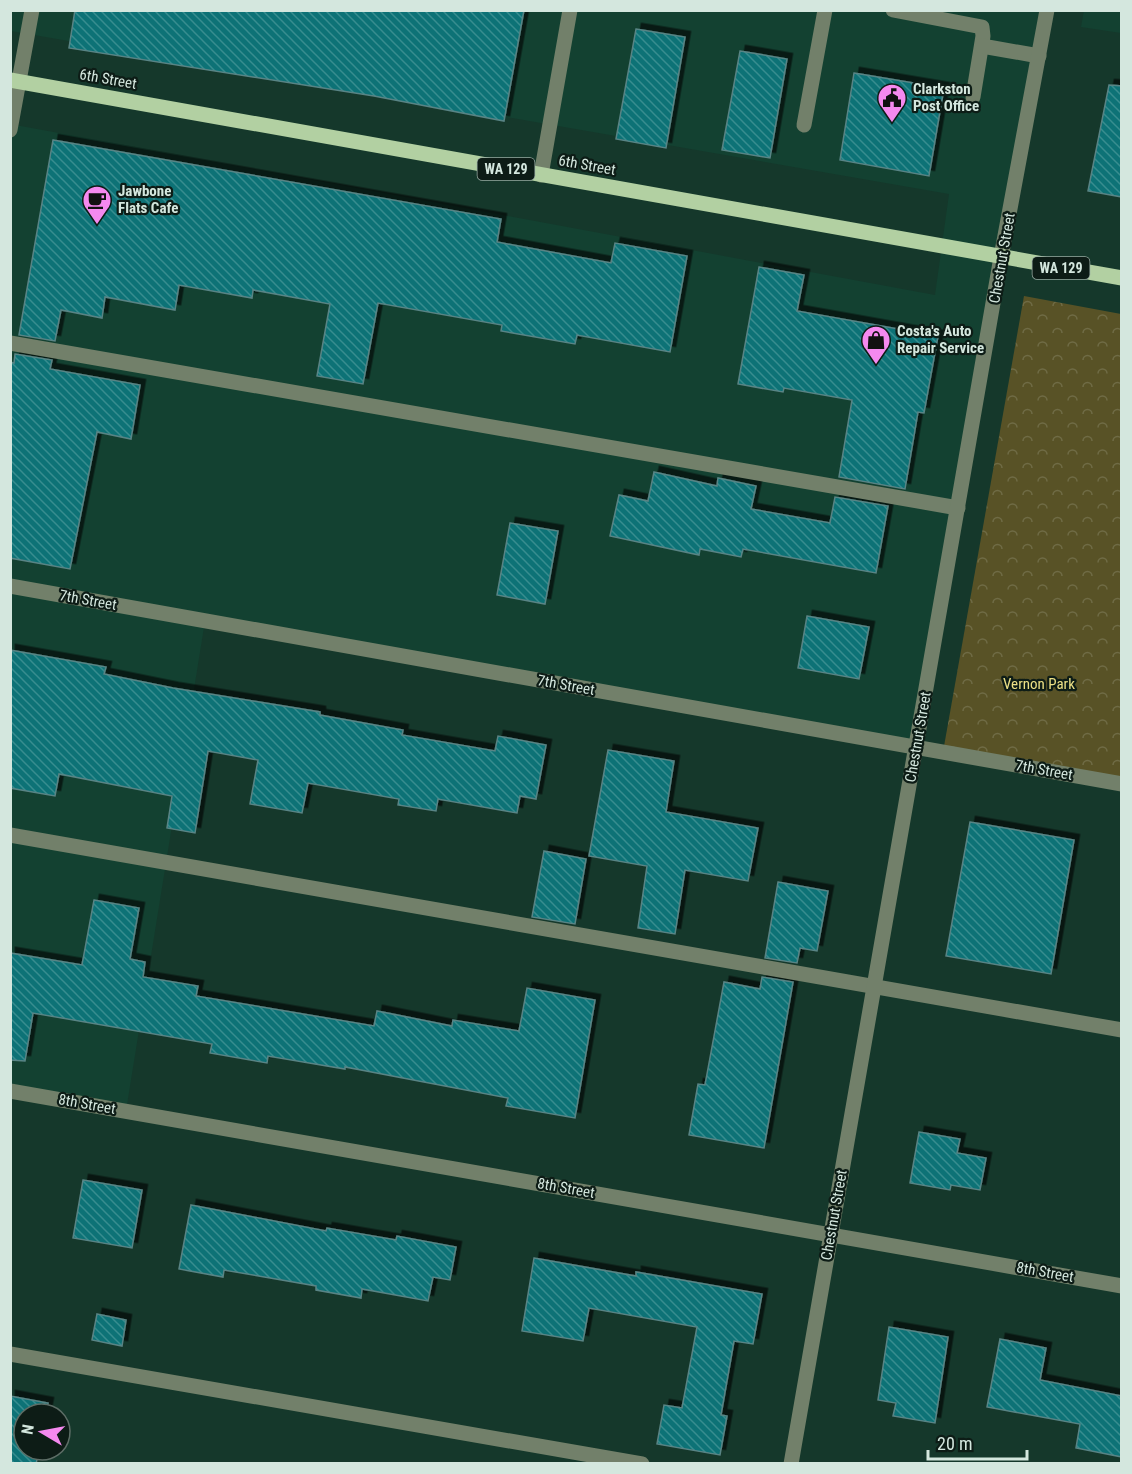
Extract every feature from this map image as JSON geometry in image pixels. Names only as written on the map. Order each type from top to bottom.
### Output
[{"type":"main road","name":"6th Street","points":[[15,81],[1122,278]]},
{"type":"street","points":[[10,130],[15,81],[32,10]]},
{"type":"street","points":[[541,175],[570,10]]},
{"type":"street","points":[[804,125],[825,10]]},
{"type":"street","points":[[893,10],[982,27],[982,46],[973,97]]},
{"type":"street","name":"Chestnut Street","points":[[791,1464],[1001,258],[1039,56],[1045,11]]},
{"type":"street","points":[[982,46],[1039,56]]},
{"type":"street","points":[[10,343],[958,508]]},
{"type":"street","name":"7th Street","points":[[10,586],[1122,784]]},
{"type":"street","points":[[10,835],[1122,1030]]},
{"type":"street","name":"8th Street","points":[[10,1091],[1122,1286]]},
{"type":"street","points":[[10,1354],[642,1464]]},
{"type":"shaded area","points":[[1084,10],[1121,11],[1121,33],[1081,27]]},
{"type":"shaded area","points":[[11,11],[1047,11],[917,748],[205,621],[126,1111],[11,1091],[10,124],[935,295],[949,194],[11,31]]},
{"type":"green space","name":"Vernon Park","points":[[1024,296],[1121,314],[1121,784],[943,752]]},
{"type":"building","points":[[75,10],[524,10],[504,121],[374,96],[69,48]]},
{"type":"building","points":[[636,29],[685,37],[666,148],[616,139]]},
{"type":"building","points":[[740,51],[787,59],[770,158],[722,150]]},
{"type":"building","name":"Clarkston Post Office","points":[[854,73],[944,88],[929,176],[840,160]]},
{"type":"building","points":[[1109,85],[1122,86],[1122,197],[1088,191]]},
{"type":"building","points":[[53,140],[501,219],[497,242],[611,263],[615,243],[687,256],[670,352],[577,335],[575,344],[501,331],[502,325],[378,303],[363,384],[317,376],[330,304],[253,290],[252,298],[179,285],[175,310],[105,297],[102,318],[61,310],[55,341],[19,335]]},
{"type":"building","points":[[759,267],[804,275],[797,311],[938,336],[924,413],[918,412],[905,489],[839,477],[852,400],[784,388],[783,392],[738,384]]},
{"type":"building","points":[[15,354],[52,360],[50,369],[140,385],[131,439],[97,432],[70,569],[10,558],[10,362],[14,363]]},
{"type":"building","points":[[654,472],[717,486],[718,478],[756,486],[751,509],[830,523],[835,497],[888,506],[876,573],[743,549],[741,557],[700,549],[699,555],[610,536],[619,495],[648,501]]},
{"type":"building","points":[[510,523],[558,531],[545,604],[497,595]]},
{"type":"building","points":[[807,616],[869,627],[859,679],[798,668]]},
{"type":"building","points":[[10,650],[106,667],[104,674],[173,688],[320,712],[320,715],[403,730],[402,735],[495,751],[498,736],[546,745],[536,799],[520,796],[517,813],[438,799],[436,811],[398,805],[399,799],[308,783],[302,813],[250,804],[258,760],[208,751],[195,833],[167,828],[172,796],[59,774],[55,796],[10,788]]},
{"type":"building","points":[[608,750],[674,761],[666,812],[758,828],[748,881],[685,870],[675,934],[638,928],[647,866],[589,856]]},
{"type":"building","points":[[970,822],[1074,840],[1051,974],[946,956]]},
{"type":"building","points":[[544,851],[586,859],[575,924],[532,917]]},
{"type":"building","points":[[778,882],[828,891],[817,951],[800,948],[797,963],[765,958]]},
{"type":"building","points":[[94,900],[139,908],[130,959],[145,962],[143,977],[198,986],[196,996],[374,1026],[377,1011],[452,1026],[453,1020],[519,1031],[527,988],[595,1000],[575,1118],[506,1106],[508,1098],[345,1067],[345,1069],[268,1056],[267,1063],[210,1053],[212,1044],[33,1013],[25,1061],[10,1060],[10,953],[82,965]]},
{"type":"building","points":[[762,977],[793,982],[764,1148],[689,1135],[698,1084],[705,1085],[724,982],[760,989]]},
{"type":"building","points":[[919,1132],[960,1139],[957,1153],[986,1158],[980,1190],[951,1185],[950,1190],[910,1183]]},
{"type":"building","points":[[83,1180],[142,1190],[132,1248],[73,1238]]},
{"type":"building","points":[[191,1205],[326,1231],[327,1228],[396,1240],[397,1236],[456,1247],[450,1280],[433,1277],[428,1301],[362,1289],[361,1298],[316,1290],[316,1286],[224,1270],[223,1277],[179,1269]]},
{"type":"building","points":[[534,1258],[636,1276],[636,1272],[762,1294],[753,1344],[734,1341],[721,1415],[727,1416],[720,1455],[657,1444],[664,1405],[682,1408],[697,1327],[589,1308],[583,1341],[522,1331]]},
{"type":"building","points":[[97,1314],[126,1320],[122,1346],[92,1340]]},
{"type":"building","points":[[889,1327],[948,1337],[935,1423],[893,1416],[896,1403],[878,1400]]},
{"type":"building","points":[[1000,1339],[1046,1348],[1040,1380],[1122,1396],[1122,1457],[1076,1448],[1080,1424],[987,1407]]},
{"type":"building","points":[[10,1396],[43,1402],[12,1402],[12,1462],[36,1462],[36,1464],[10,1464]]},
{"type":"place","name":"Clarkston Post Office","points":[[892,124]]},
{"type":"place","name":"Jawbone Flats Cafe","points":[[97,226]]},
{"type":"place","name":"Costa's Auto Repair Service","points":[[876,366]]}]
